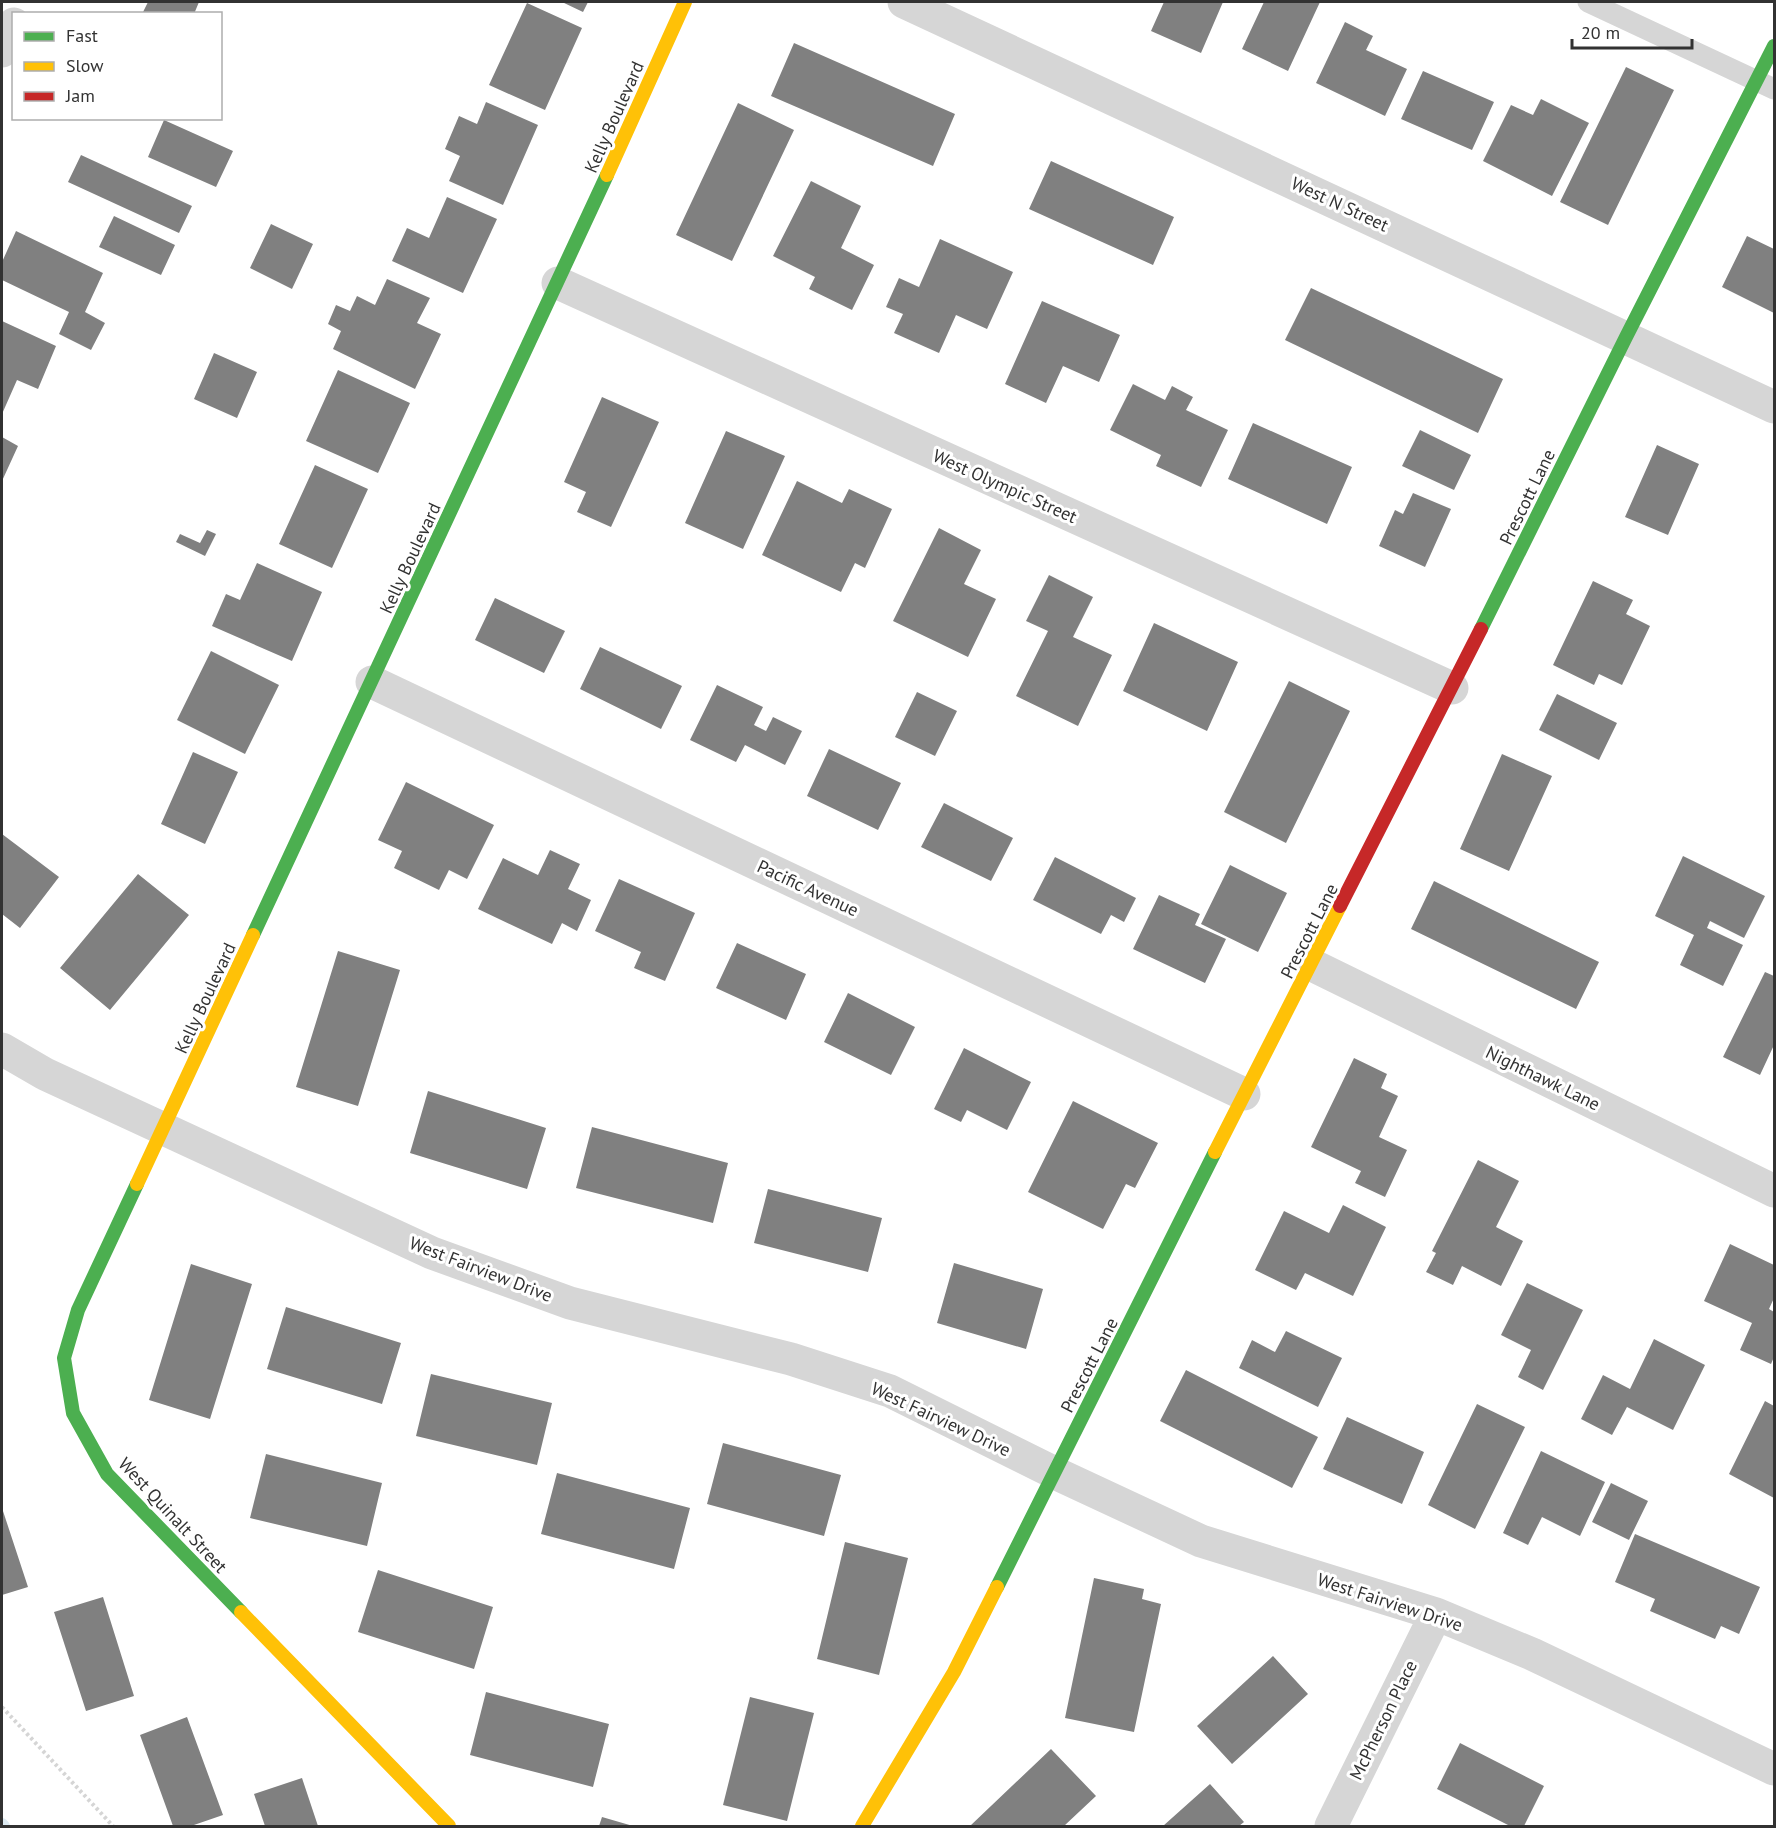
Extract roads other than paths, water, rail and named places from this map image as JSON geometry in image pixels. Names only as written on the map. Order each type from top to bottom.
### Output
[{"type":"street","name":"Kelly Boulevard","points":[[165,1128],[558,283],[686,2]]},
{"type":"street","name":"West N Street","points":[[904,2],[1774,407]]},
{"type":"street","points":[[2,51],[12,28]]},
{"type":"street","name":"Prescott Lane","points":[[862,1827],[954,1672],[1244,1094],[1452,688],[1626,337],[1766,84],[1774,46]]},
{"type":"street","name":"West Olympic Street","points":[[558,283],[1452,688]]},
{"type":"street","name":"Pacific Avenue","points":[[372,682],[1244,1094]]},
{"type":"street","name":"Nighthawk Lane","points":[[1312,965],[1774,1191]]},
{"type":"street","name":"West Fairview Drive","points":[[2,1049],[45,1074],[432,1254],[570,1303],[791,1359],[890,1391],[1055,1473],[1201,1541],[1436,1614],[1532,1654],[1774,1769]]},
{"type":"street","name":"West Quinalt Street","points":[[165,1128],[78,1310],[64,1358],[73,1413],[107,1473],[449,1827]]},
{"type":"street","name":"McPherson Place","points":[[1331,1827],[1436,1614]]},
{"type":"lane","points":[[1588,2],[1766,84]]}]
